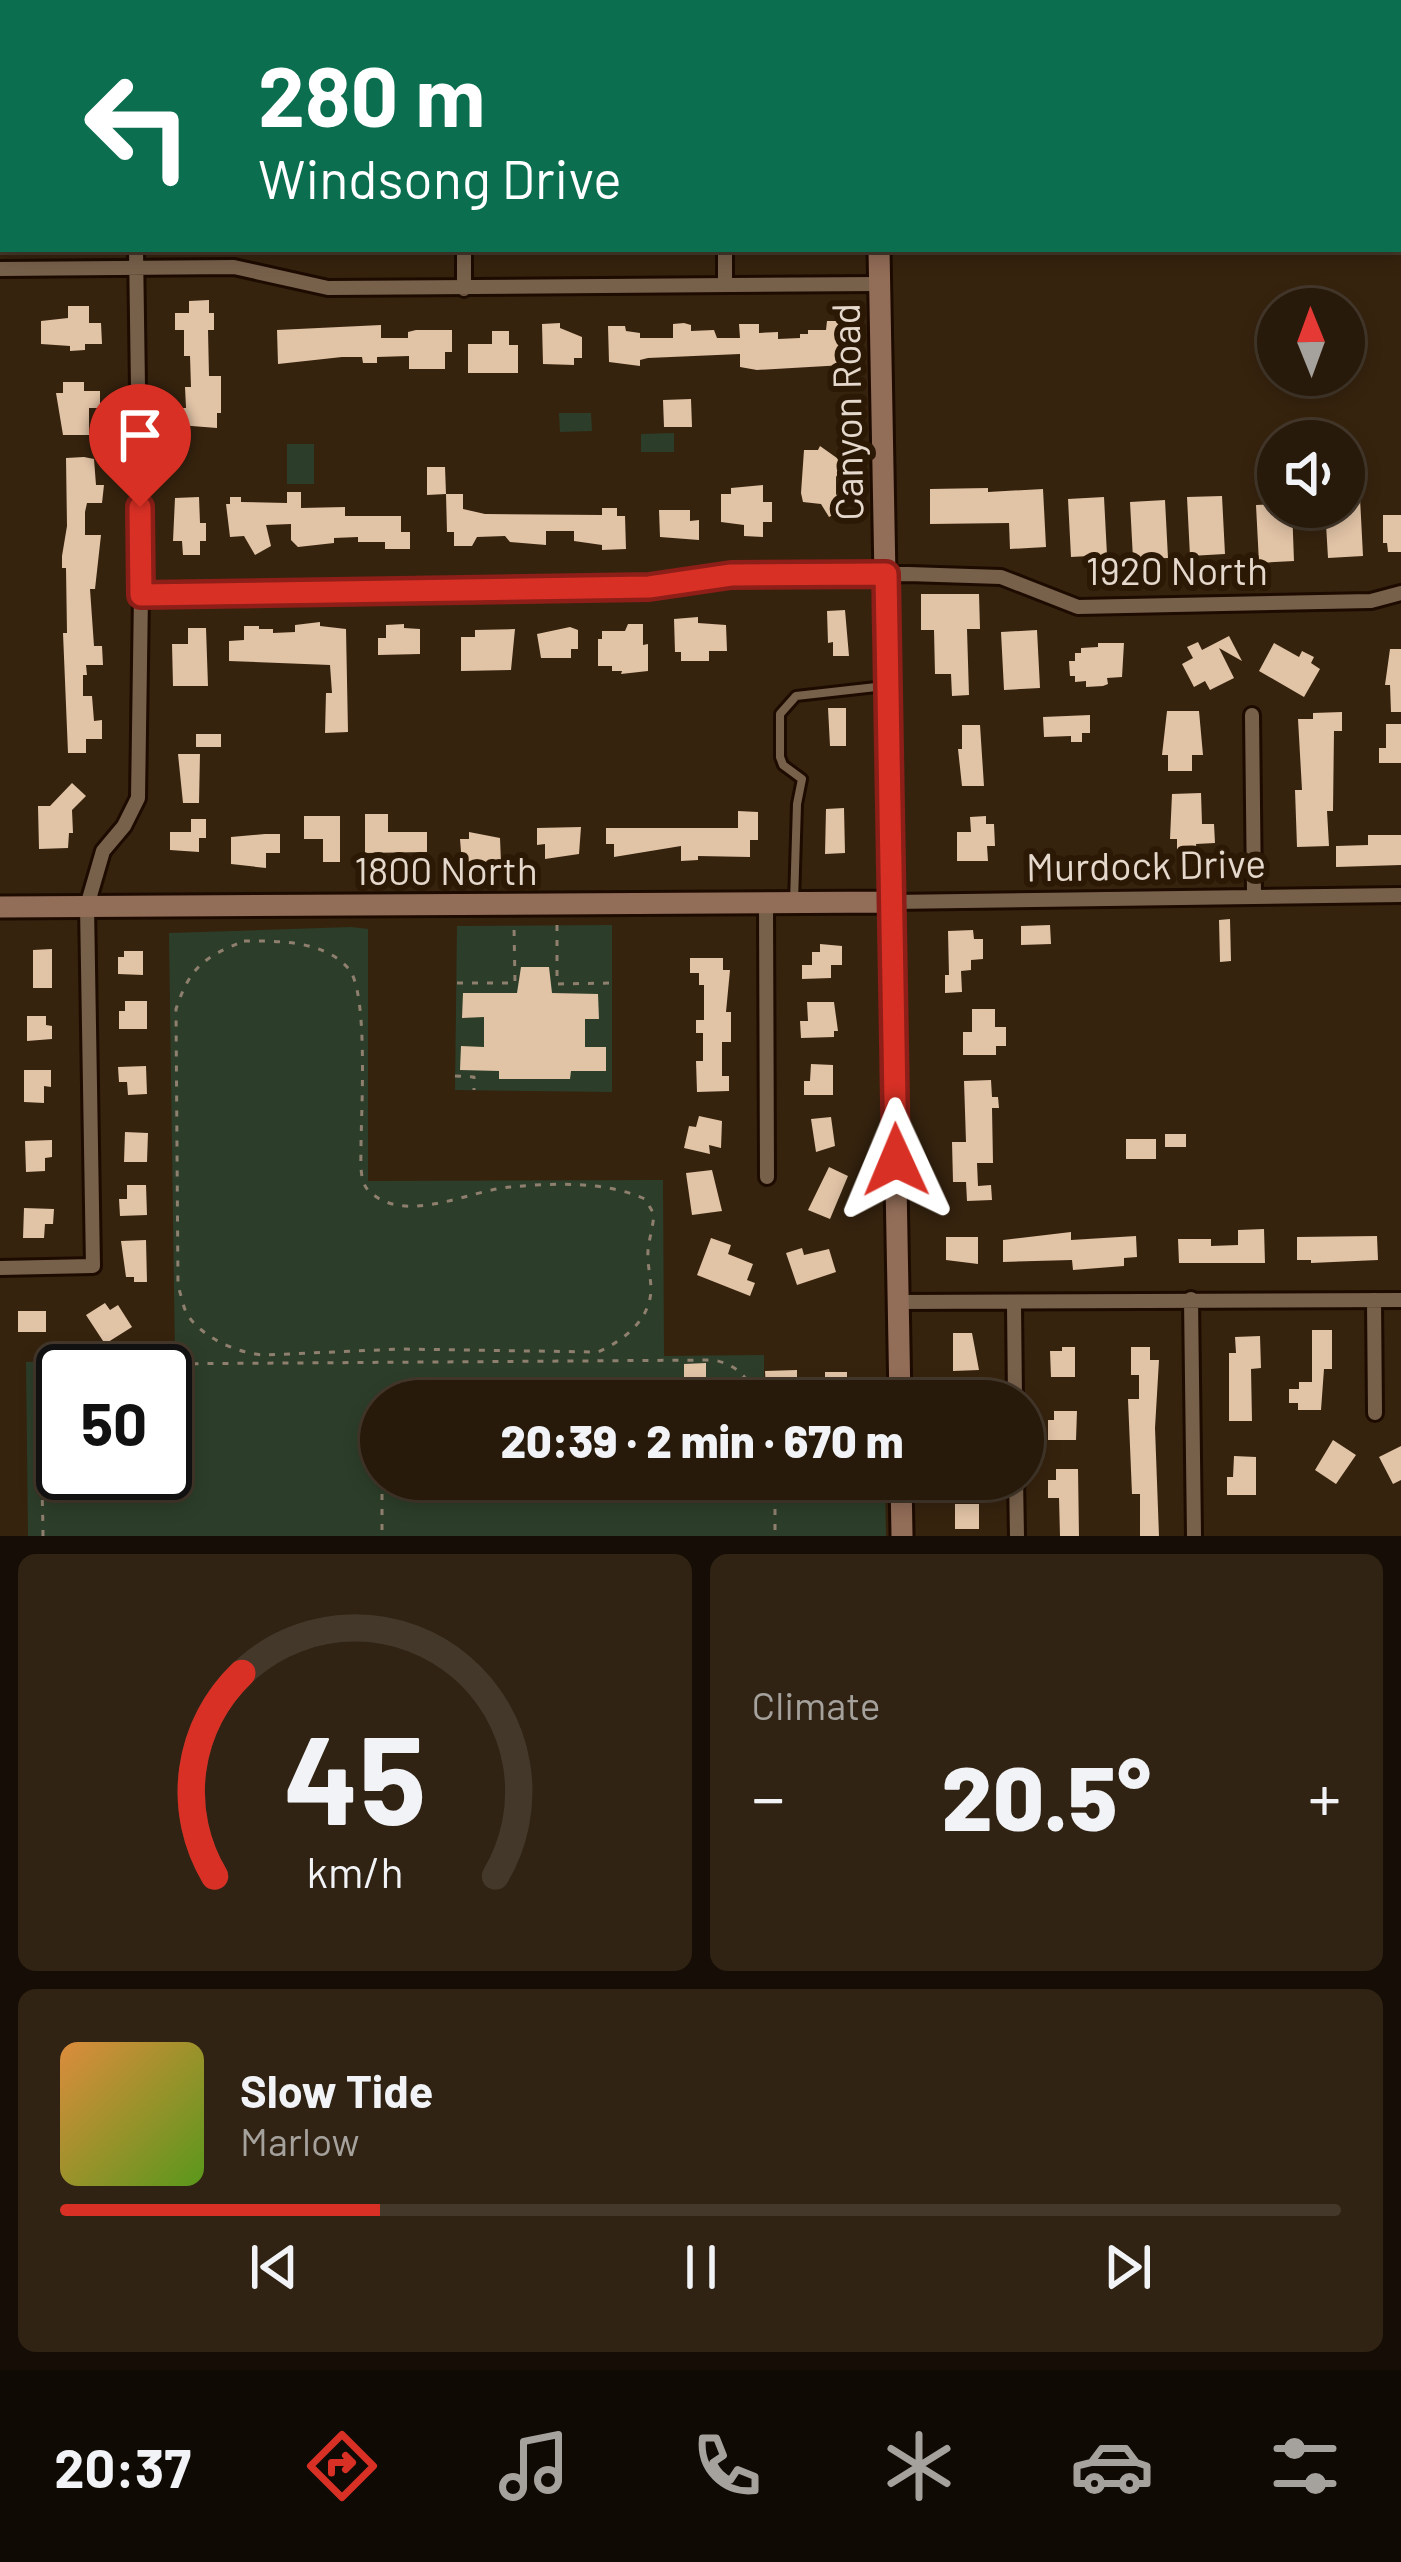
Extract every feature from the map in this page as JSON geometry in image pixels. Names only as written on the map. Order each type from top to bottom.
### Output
[{"type":"main road","name":"Canyon Road","points":[[879,252],[900,1380]]},
{"type":"main road","name":"1800 North","points":[[0,908],[892,902]]},
{"type":"main road","points":[[901,1500],[902,1536]]},
{"type":"street","points":[[0,1268],[93,1267],[87,906],[103,851],[124,826],[138,798],[141,595],[136,252]]},
{"type":"street","points":[[464,252],[464,289]]},
{"type":"street","points":[[725,252],[725,285]]},
{"type":"street","points":[[0,269],[234,267],[328,288],[880,284]]},
{"type":"street","name":"1920 North","points":[[141,595],[649,587],[731,575],[886,574],[1001,577],[1078,607],[1371,601],[1401,593]]},
{"type":"street","points":[[1252,715],[1254,894]]},
{"type":"street","name":"Murdock Drive","points":[[892,902],[1401,895]]},
{"type":"street","points":[[766,904],[766,1177]]},
{"type":"street","points":[[1191,1299],[1194,1536]]},
{"type":"street","points":[[1374,1300],[1375,1413]]},
{"type":"street","points":[[898,1302],[1401,1300]]},
{"type":"street","points":[[1014,1304],[1015,1380]]},
{"type":"street","points":[[1016,1500],[1017,1536]]},
{"type":"lane","points":[[794,903],[802,779],[780,757],[780,714],[796,696],[889,686]]},
{"type":"path","points":[[557,925],[557,984],[612,983]]},
{"type":"path","points":[[457,983],[515,983],[514,926]]},
{"type":"path","points":[[244,941],[288,941],[329,954],[350,969],[361,1003],[364,1186],[373,1195],[406,1205],[440,1205],[508,1187],[530,1187],[601,1186],[626,1191],[645,1199],[655,1214],[648,1246],[651,1292],[647,1307],[634,1328],[614,1345],[598,1352],[400,1349],[265,1355],[248,1354],[210,1336],[188,1315],[178,1286],[176,1009],[184,984],[207,956],[244,941]]},
{"type":"path","points":[[455,1076],[474,1076],[474,1090]]},
{"type":"path","points":[[192,1364],[714,1360],[728,1363],[747,1380]]},
{"type":"path","points":[[43,1500],[43,1536]]},
{"type":"path","points":[[382,1500],[382,1536]]},
{"type":"path","points":[[775,1500],[775,1536]]},
{"type":"green space","points":[[559,413],[591,413],[592,431],[560,432]]},
{"type":"green space","points":[[674,433],[674,452],[641,452],[641,434]]},
{"type":"green space","points":[[287,444],[314,444],[314,484],[287,484]]},
{"type":"green space","points":[[612,925],[612,1092],[455,1090],[457,926]]},
{"type":"green space","points":[[368,929],[368,1181],[663,1180],[664,1356],[764,1355],[764,1380],[360,1380],[360,1500],[885,1500],[886,1536],[28,1536],[26,1362],[36,1362],[36,1500],[192,1500],[192,1344],[175,1344],[169,933]]},
{"type":"building","points":[[209,300],[214,330],[208,330],[209,376],[221,376],[221,413],[217,413],[217,428],[179,425],[178,408],[186,408],[185,387],[191,387],[190,356],[184,356],[184,330],[175,330],[175,313],[189,313],[189,301]]},
{"type":"building","points":[[68,306],[89,306],[89,323],[101,323],[102,344],[85,344],[85,350],[70,351],[70,346],[41,344],[41,321],[68,318]]},
{"type":"building","points":[[827,321],[844,321],[844,365],[757,370],[740,367],[740,354],[648,358],[640,360],[640,366],[609,362],[608,326],[625,326],[626,331],[640,333],[640,338],[673,338],[673,324],[684,323],[691,325],[691,331],[714,330],[717,338],[740,338],[739,324],[759,324],[759,333],[778,332],[778,339],[826,330]]},
{"type":"building","points":[[560,323],[560,328],[582,337],[582,358],[574,358],[574,365],[543,364],[542,324]]},
{"type":"building","points":[[381,325],[381,338],[408,338],[408,332],[416,330],[452,330],[452,352],[445,352],[445,369],[409,369],[409,356],[377,357],[377,363],[342,357],[278,364],[277,330]]},
{"type":"building","points":[[492,331],[509,331],[509,345],[518,345],[518,373],[468,373],[468,344],[492,344]]},
{"type":"building","points":[[63,382],[84,382],[84,391],[100,391],[100,408],[89,408],[89,435],[63,435],[56,393],[63,393]]},
{"type":"building","points":[[691,399],[692,427],[664,427],[663,400]]},
{"type":"building","points":[[820,446],[844,463],[836,477],[836,494],[844,509],[829,517],[821,504],[803,502],[801,493],[804,450]]},
{"type":"building","points":[[66,458],[94,459],[96,485],[104,485],[102,503],[87,503],[85,512],[85,535],[101,535],[95,589],[90,589],[94,646],[102,646],[103,665],[86,665],[87,675],[83,675],[83,696],[92,696],[94,721],[102,720],[102,739],[86,739],[86,753],[68,753],[63,633],[67,633],[66,568],[62,568]]},
{"type":"building","points":[[427,467],[445,467],[446,494],[427,495]]},
{"type":"building","points":[[763,485],[763,502],[772,502],[772,522],[763,522],[763,537],[744,536],[744,525],[721,522],[721,494],[731,494],[731,488]]},
{"type":"building","points":[[988,488],[988,492],[1043,489],[1046,547],[1010,549],[1009,523],[930,524],[930,489]]},
{"type":"building","points":[[287,492],[301,492],[301,508],[345,507],[345,516],[401,516],[401,532],[410,532],[410,549],[385,549],[385,542],[358,542],[358,537],[298,547],[291,540],[291,524],[266,525],[271,546],[255,555],[244,536],[230,537],[226,504],[230,497],[241,497],[241,502],[287,503]]},
{"type":"building","points":[[446,494],[463,494],[463,509],[485,514],[602,515],[602,508],[617,508],[617,516],[625,516],[626,549],[602,550],[602,545],[574,541],[574,531],[546,531],[546,545],[510,542],[505,536],[477,537],[472,546],[454,546],[454,532],[447,532]]},
{"type":"building","points":[[1222,496],[1225,554],[1190,556],[1187,497]]},
{"type":"building","points":[[199,497],[206,541],[200,541],[200,555],[183,555],[182,541],[173,541],[175,498]]},
{"type":"building","points":[[1104,497],[1107,555],[1071,557],[1068,499]]},
{"type":"building","points":[[1165,500],[1168,558],[1133,559],[1130,502]]},
{"type":"building","points":[[659,510],[690,510],[690,521],[699,520],[699,540],[660,537]]},
{"type":"building","points":[[1383,515],[1401,515],[1401,552],[1388,552],[1383,543]]},
{"type":"building","points":[[1257,528],[1293,528],[1294,561],[1259,563]]},
{"type":"building","points":[[1326,528],[1362,528],[1363,556],[1328,558]]},
{"type":"building","points":[[921,594],[979,594],[980,629],[967,629],[969,695],[952,696],[951,674],[935,674],[934,630],[921,630]]},
{"type":"building","points":[[845,610],[849,656],[833,656],[827,611]]},
{"type":"building","points":[[698,617],[698,623],[726,625],[727,651],[709,651],[709,661],[681,661],[681,652],[675,652],[674,619]]},
{"type":"building","points":[[320,622],[320,626],[346,629],[348,732],[325,733],[326,693],[332,693],[330,665],[229,661],[229,641],[244,640],[244,626],[295,632],[295,625]]},
{"type":"building","points":[[404,624],[404,628],[420,629],[420,654],[378,655],[378,638],[386,638],[386,625]]},
{"type":"building","points":[[628,624],[643,624],[648,671],[621,674],[612,671],[612,666],[598,666],[602,631],[625,631]]},
{"type":"building","points":[[570,627],[578,630],[578,649],[571,649],[571,658],[541,658],[537,634]]},
{"type":"building","points":[[188,628],[206,628],[208,686],[173,686],[172,644],[188,644]]},
{"type":"building","points":[[515,629],[511,670],[461,671],[461,637],[475,637],[475,630]]},
{"type":"building","points":[[1037,630],[1040,688],[1004,690],[1001,632]]},
{"type":"building","points":[[1229,636],[1242,661],[1219,648],[1234,678],[1210,690],[1205,681],[1194,687],[1182,664],[1193,658],[1187,647],[1198,642],[1202,650]]},
{"type":"building","points":[[1098,643],[1124,643],[1122,677],[1086,687],[1086,681],[1075,682],[1075,676],[1070,676],[1069,661],[1075,661],[1081,648],[1098,647]]},
{"type":"building","points":[[1274,643],[1299,657],[1302,651],[1314,657],[1311,663],[1320,669],[1304,697],[1259,671]]},
{"type":"building","points":[[1390,649],[1401,649],[1401,712],[1391,712],[1390,685],[1385,685]]},
{"type":"building","points":[[828,708],[846,708],[846,746],[830,746]]},
{"type":"building","points":[[1167,711],[1199,711],[1203,755],[1192,755],[1192,771],[1168,771],[1168,755],[1162,755]]},
{"type":"building","points":[[1342,712],[1342,731],[1334,731],[1329,846],[1297,847],[1295,790],[1302,790],[1298,719]]},
{"type":"building","points":[[1090,715],[1090,733],[1082,733],[1082,742],[1071,742],[1071,736],[1044,737],[1043,717]]},
{"type":"building","points":[[1386,724],[1401,724],[1401,763],[1379,763],[1379,748],[1386,748]]},
{"type":"building","points":[[962,725],[980,725],[984,786],[962,786],[958,749],[962,749]]},
{"type":"building","points":[[196,734],[221,734],[221,747],[196,747]]},
{"type":"building","points":[[178,754],[200,754],[199,803],[183,803]]},
{"type":"building","points":[[72,783],[86,796],[72,810],[68,848],[39,849],[38,806],[50,806]]},
{"type":"building","points":[[1201,793],[1202,824],[1214,824],[1215,843],[1196,844],[1197,854],[1177,855],[1177,839],[1170,839],[1172,794]]},
{"type":"building","points":[[844,808],[845,853],[825,854],[826,809]]},
{"type":"building","points":[[738,811],[758,812],[758,840],[750,840],[750,857],[698,856],[698,860],[681,861],[681,846],[614,857],[614,844],[606,844],[606,828],[738,828]]},
{"type":"building","points":[[365,814],[388,814],[388,832],[427,832],[427,852],[365,853]]},
{"type":"building","points":[[304,816],[340,816],[340,862],[323,862],[323,839],[304,839]]},
{"type":"building","points":[[986,816],[986,824],[994,824],[995,846],[987,846],[988,861],[957,861],[957,832],[971,832],[970,817]]},
{"type":"building","points":[[191,819],[206,819],[206,838],[199,838],[199,852],[170,850],[170,832],[191,832]]},
{"type":"building","points":[[581,827],[579,854],[545,859],[545,844],[537,845],[537,828]]},
{"type":"building","points":[[469,832],[500,838],[501,863],[462,864],[460,839],[469,839]]},
{"type":"building","points":[[280,834],[280,853],[266,853],[266,868],[231,864],[231,837]]},
{"type":"building","points":[[1368,835],[1401,835],[1401,865],[1336,867],[1336,846],[1368,845]]},
{"type":"building","points":[[1230,919],[1231,961],[1220,962],[1219,920]]},
{"type":"building","points":[[1050,925],[1051,944],[1021,945],[1021,926]]},
{"type":"building","points":[[973,930],[974,939],[983,939],[983,959],[971,960],[971,970],[961,971],[962,992],[945,993],[948,931]]},
{"type":"building","points":[[820,944],[842,946],[842,965],[831,965],[831,978],[802,979],[802,965],[812,965],[812,952],[820,952]]},
{"type":"building","points":[[52,949],[52,988],[33,988],[33,950]]},
{"type":"building","points":[[124,951],[143,951],[143,975],[118,974],[118,957],[124,957]]},
{"type":"building","points":[[690,958],[723,958],[723,970],[730,970],[726,1012],[731,1012],[731,1042],[722,1042],[722,1076],[729,1076],[729,1091],[697,1092],[696,1061],[703,1061],[703,1033],[696,1033],[696,1020],[704,1020],[704,985],[699,985],[699,973],[690,973]]},
{"type":"building","points":[[521,967],[549,967],[552,993],[598,994],[599,1019],[585,1019],[585,1047],[606,1047],[606,1071],[571,1071],[570,1079],[499,1079],[499,1071],[460,1070],[461,1046],[484,1047],[484,1017],[462,1018],[463,993],[517,993]]},
{"type":"building","points":[[125,1001],[147,1001],[147,1029],[119,1029],[119,1011],[125,1011]]},
{"type":"building","points":[[807,1002],[834,1002],[838,1031],[834,1037],[801,1038],[800,1021],[808,1021]]},
{"type":"building","points":[[972,1009],[995,1009],[995,1027],[1006,1027],[1006,1046],[996,1046],[996,1055],[963,1055],[963,1032],[972,1032]]},
{"type":"building","points":[[27,1016],[46,1016],[52,1039],[27,1041]]},
{"type":"building","points":[[811,1064],[833,1065],[833,1095],[804,1095]]},
{"type":"building","points":[[146,1066],[147,1094],[128,1095],[127,1082],[119,1082],[118,1067]]},
{"type":"building","points":[[24,1070],[51,1070],[44,1103],[24,1102]]},
{"type":"building","points":[[991,1080],[992,1097],[998,1097],[999,1108],[992,1108],[993,1163],[977,1163],[978,1186],[991,1185],[992,1200],[967,1201],[966,1182],[953,1182],[952,1142],[966,1142],[964,1081]]},
{"type":"building","points":[[699,1116],[722,1121],[721,1148],[709,1145],[710,1154],[684,1148],[689,1126],[696,1127]]},
{"type":"building","points":[[831,1117],[835,1146],[816,1152],[811,1119]]},
{"type":"building","points":[[125,1132],[148,1133],[147,1162],[124,1162]]},
{"type":"building","points":[[1165,1134],[1186,1134],[1186,1147],[1165,1147]]},
{"type":"building","points":[[1126,1139],[1156,1139],[1156,1159],[1126,1159]]},
{"type":"building","points":[[52,1140],[52,1157],[45,1158],[45,1171],[26,1172],[25,1141]]},
{"type":"building","points":[[829,1167],[848,1176],[830,1219],[808,1210]]},
{"type":"building","points":[[712,1170],[722,1211],[692,1215],[686,1173]]},
{"type":"building","points":[[127,1185],[146,1185],[147,1215],[120,1216],[119,1199],[127,1199]]},
{"type":"building","points":[[24,1208],[54,1209],[53,1224],[45,1224],[44,1238],[23,1238]]},
{"type":"building","points":[[1264,1229],[1265,1263],[1179,1263],[1178,1239],[1211,1239],[1211,1246],[1238,1245],[1238,1230]]},
{"type":"building","points":[[1071,1232],[1071,1240],[1136,1236],[1137,1257],[1124,1258],[1124,1266],[1073,1270],[1072,1260],[1003,1262],[1003,1240]]},
{"type":"building","points":[[1377,1236],[1378,1260],[1297,1260],[1297,1237]]},
{"type":"building","points":[[946,1237],[978,1237],[978,1264],[946,1260]]},
{"type":"building","points":[[711,1238],[731,1245],[728,1254],[753,1264],[747,1280],[755,1283],[750,1296],[697,1275]]},
{"type":"building","points":[[146,1240],[147,1282],[134,1282],[134,1277],[126,1277],[121,1241]]},
{"type":"building","points":[[802,1248],[804,1255],[829,1249],[836,1272],[797,1285],[786,1253]]},
{"type":"building","points":[[105,1303],[110,1310],[118,1305],[132,1327],[105,1344],[86,1315]]},
{"type":"building","points":[[18,1311],[46,1311],[46,1332],[18,1332]]},
{"type":"building","points":[[1312,1330],[1332,1330],[1332,1369],[1324,1369],[1321,1410],[1298,1410],[1298,1403],[1289,1403],[1289,1389],[1299,1389],[1299,1382],[1312,1382]]},
{"type":"building","points":[[953,1333],[972,1333],[979,1370],[953,1371]]},
{"type":"building","points":[[1260,1336],[1261,1368],[1251,1369],[1252,1421],[1229,1421],[1229,1353],[1236,1353],[1235,1337]]},
{"type":"building","points":[[1062,1347],[1075,1347],[1075,1377],[1051,1377],[1050,1351],[1062,1351]]},
{"type":"building","points":[[1131,1347],[1150,1347],[1150,1360],[1159,1360],[1155,1428],[1159,1536],[1140,1536],[1140,1494],[1132,1494],[1128,1399],[1139,1399],[1139,1375],[1131,1375]]},
{"type":"building","points":[[706,1363],[706,1380],[684,1380],[684,1364]]},
{"type":"building","points":[[797,1370],[797,1380],[765,1380],[765,1371]]},
{"type":"building","points":[[825,1372],[847,1372],[847,1380],[825,1380]]},
{"type":"building","points":[[1054,1411],[1077,1411],[1076,1440],[1048,1440],[1048,1420],[1054,1420]]},
{"type":"building","points":[[1333,1440],[1356,1455],[1336,1484],[1315,1470]]},
{"type":"building","points":[[1401,1446],[1401,1480],[1393,1484],[1379,1457]]},
{"type":"building","points":[[1234,1456],[1256,1457],[1256,1495],[1227,1495]]},
{"type":"building","points":[[1056,1469],[1078,1469],[1079,1536],[1060,1536],[1059,1498],[1048,1498],[1048,1480],[1056,1480]]},
{"type":"building","points":[[955,1504],[979,1504],[979,1529],[955,1529]]},
{"type":"route","points":[[140,507],[141,595],[649,587],[731,575],[886,574],[896,1160]]}]
